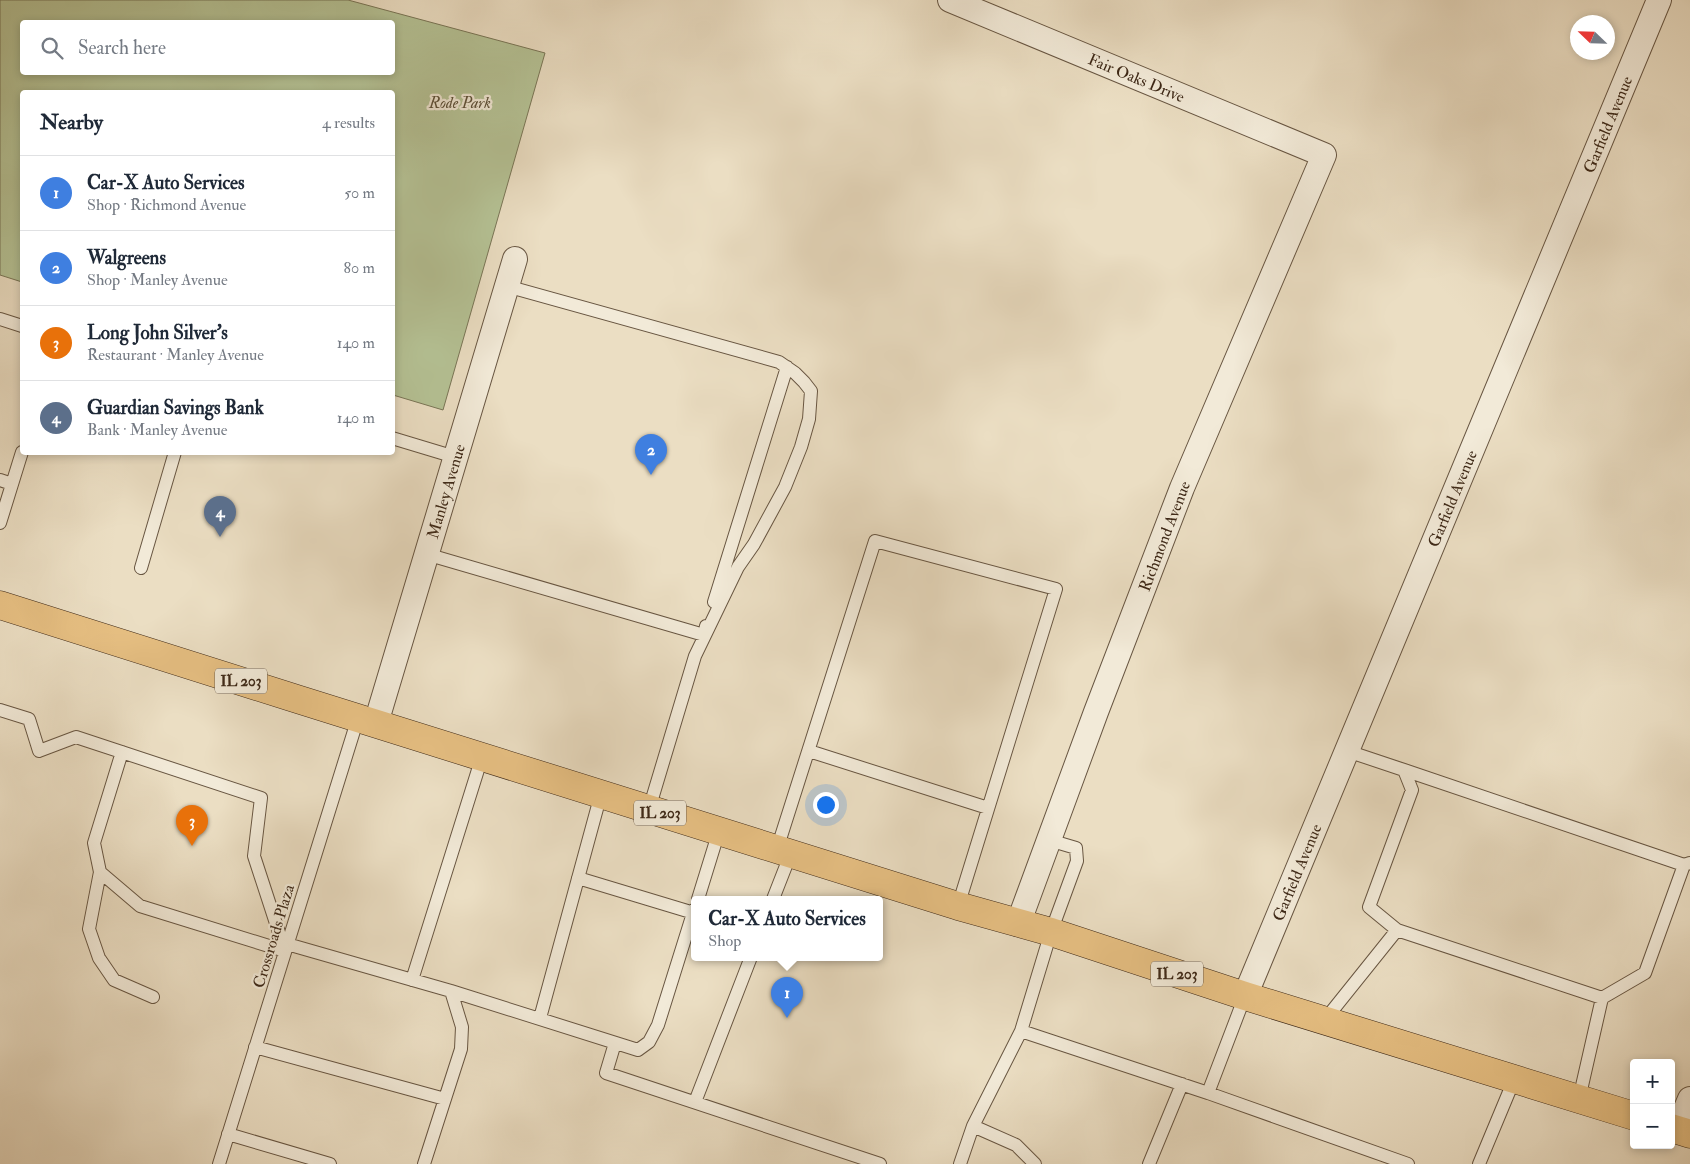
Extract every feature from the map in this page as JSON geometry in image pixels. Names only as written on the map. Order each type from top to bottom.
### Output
[{"type":"main road","name":"IL 203","points":[[0,605],[958,906],[1051,932],[1244,996],[1630,1115]]},
{"type":"street","name":"Fair Oaks Drive","points":[[950,0],[1324,155]]},
{"type":"street","name":"Garfield Avenue","points":[[1244,996],[1659,0]]},
{"type":"street","name":"Richmond Avenue","points":[[1018,924],[1096,712],[1182,488],[1324,155]]},
{"type":"street","name":"Manley Avenue","points":[[367,721],[426,554],[515,258]]},
{"type":"street","points":[[1679,1131],[1690,1099]]},
{"type":"lane","points":[[506,286],[779,362],[804,382],[811,392],[809,419],[801,447],[785,487],[754,544],[738,567],[694,656],[649,809]]},
{"type":"lane","points":[[0,319],[20,325]]},
{"type":"lane","points":[[704,635],[787,367]]},
{"type":"lane","points":[[395,439],[455,457]]},
{"type":"lane","points":[[0,523],[6,482],[20,455]]},
{"type":"lane","points":[[141,568],[174,455]]},
{"type":"lane","points":[[774,896],[809,751],[875,541],[1056,589],[958,906]]},
{"type":"lane","points":[[426,554],[704,635]]},
{"type":"lane","points":[[0,710],[29,719],[39,751],[76,737],[261,798],[254,856],[286,947]]},
{"type":"lane","name":"Crossroads Plaza","points":[[219,1164],[286,947],[367,721]]},
{"type":"lane","points":[[809,751],[988,808]]},
{"type":"lane","points":[[1347,751],[1687,864],[1645,973],[1602,998],[1579,1100]]},
{"type":"lane","points":[[122,752],[94,842],[100,872],[89,929],[99,958],[114,980],[154,997]]},
{"type":"lane","points":[[412,980],[482,756]]},
{"type":"lane","points":[[1404,770],[1412,790],[1370,907],[1397,930],[1602,998]]},
{"type":"lane","points":[[540,1018],[601,794]]},
{"type":"lane","points":[[699,896],[720,831]]},
{"type":"lane","points":[[960,1164],[973,1126],[1021,1031],[1051,932],[1077,860],[1076,848],[1049,840]]},
{"type":"lane","points":[[100,872],[140,906],[412,980],[540,1018],[638,1050],[649,1042],[658,1024],[691,921]]},
{"type":"lane","points":[[578,878],[691,911]]},
{"type":"lane","points":[[1324,1021],[1397,930]]},
{"type":"lane","points":[[695,1102],[749,961]]},
{"type":"lane","points":[[424,1164],[461,1049],[462,1027],[450,991]]},
{"type":"lane","points":[[1208,1093],[1244,996]]},
{"type":"lane","points":[[1021,1031],[1182,1084],[1408,1164]]},
{"type":"lane","points":[[615,1043],[606,1073],[880,1164]]},
{"type":"lane","points":[[255,1047],[445,1098]]},
{"type":"lane","points":[[1479,1164],[1514,1080]]},
{"type":"lane","points":[[1149,1164],[1182,1084]]},
{"type":"lane","points":[[973,1126],[1016,1145],[1035,1164]]},
{"type":"lane","points":[[228,1134],[330,1164]]},
{"type":"lane","points":[[838,1164],[842,1151]]},
{"type":"green space","name":"Rode Park","points":[[0,0],[348,0],[545,53],[443,410],[395,396],[395,90],[20,90],[20,281],[0,275]]},
{"type":"place","name":"Walgreens","points":[[651,475]]},
{"type":"place","name":"Guardian Savings Bank","points":[[220,537]]},
{"type":"place","name":"Long John Silver's","points":[[192,846]]},
{"type":"place","name":"Car-X Auto Services","points":[[787,1018]]}]
